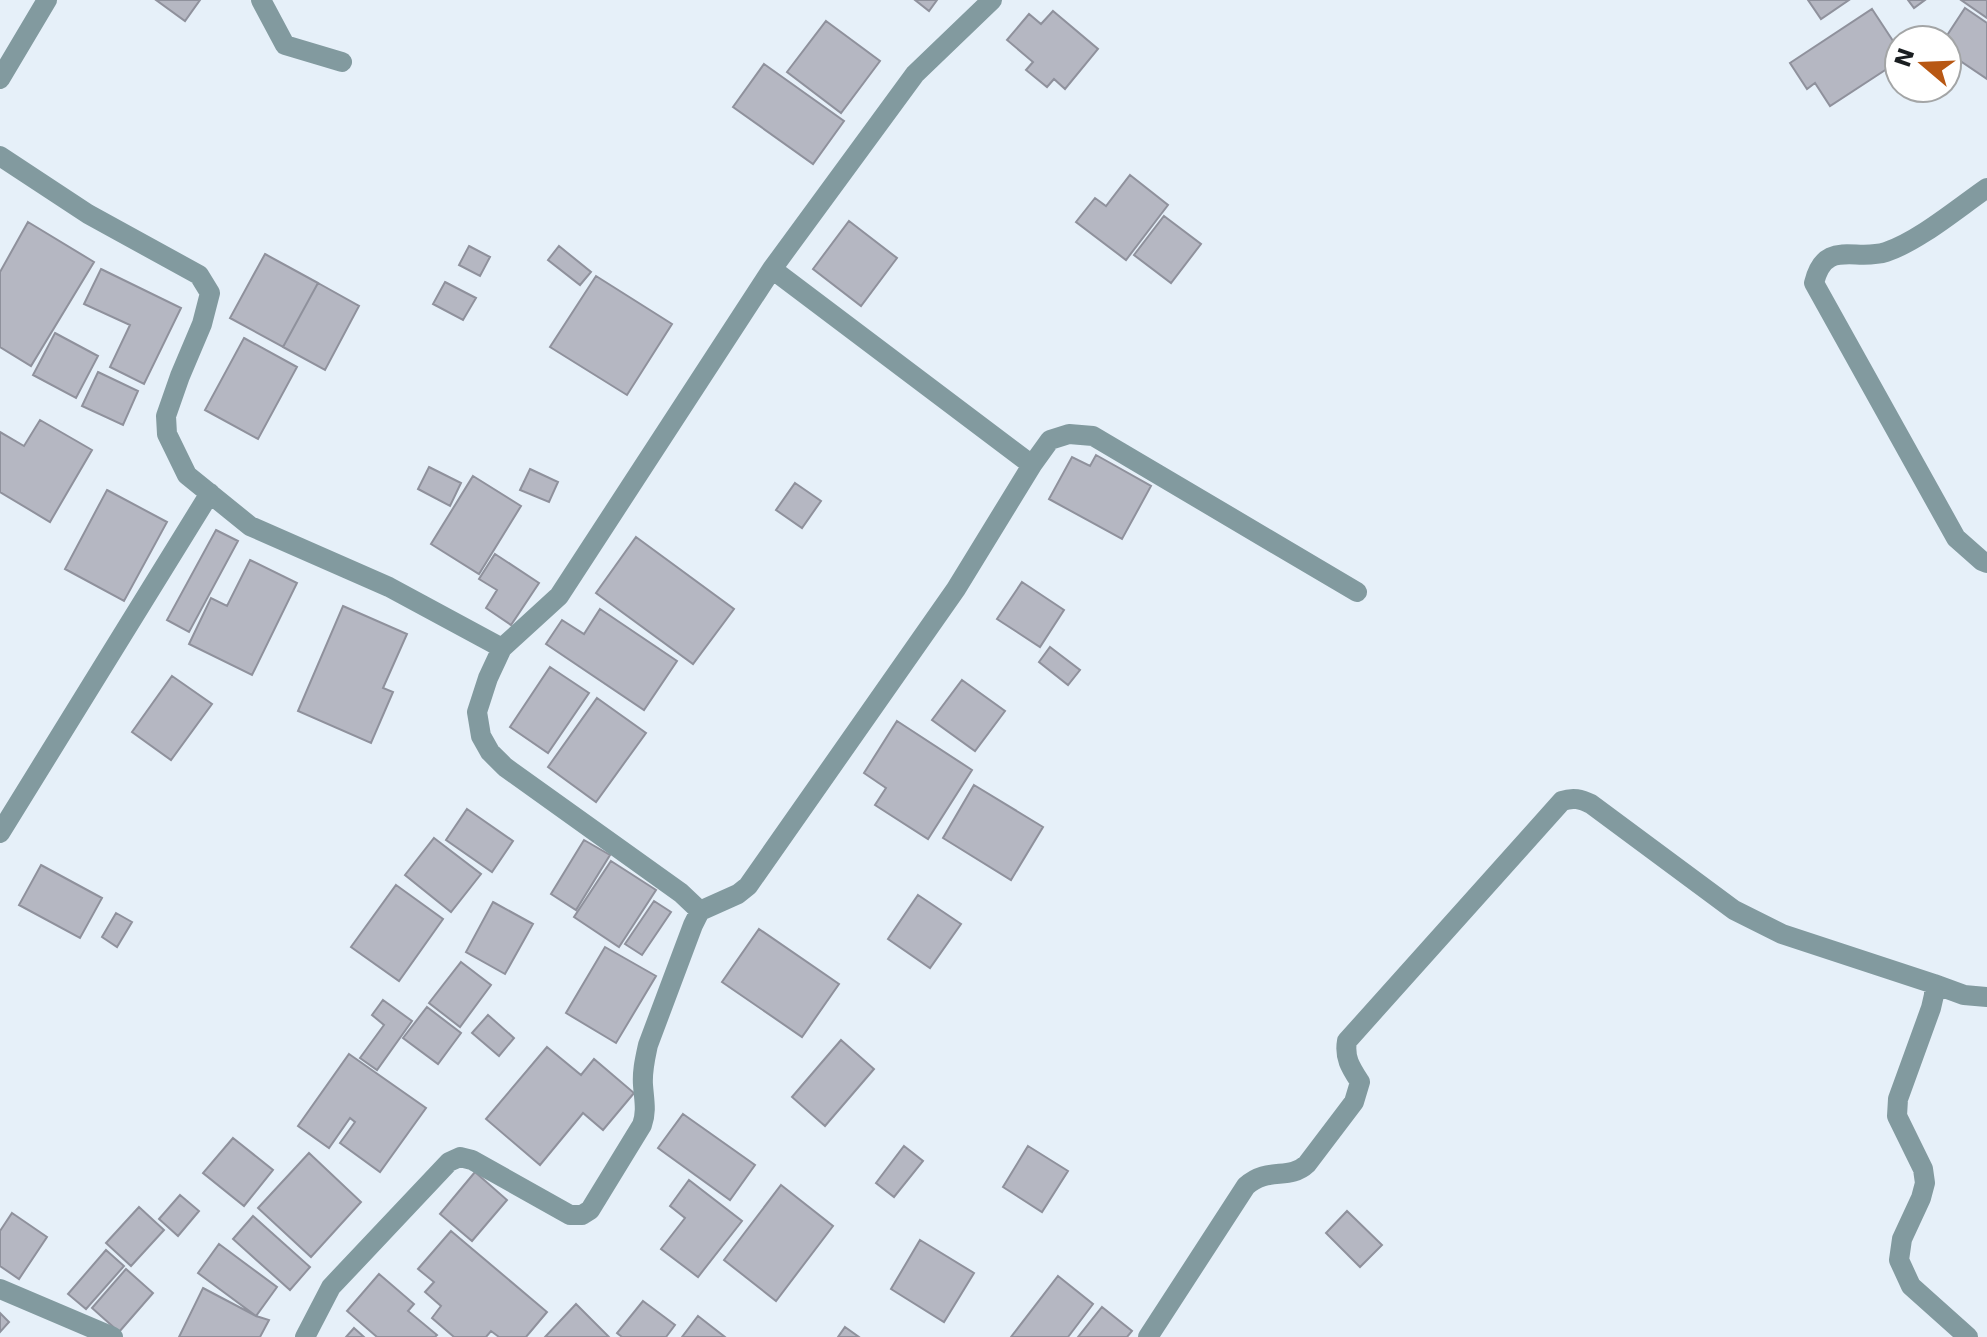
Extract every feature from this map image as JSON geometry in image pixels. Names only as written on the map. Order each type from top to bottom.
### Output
[{"type":"street","points":[[0,79],[47,0]]},
{"type":"street","points":[[261,0],[285,45],[342,62]]},
{"type":"street","points":[[700,911],[681,893],[505,767],[490,752],[481,736],[477,712],[502,648],[559,596],[772,269],[915,74],[992,0]]},
{"type":"street","points":[[0,156],[88,214],[199,275],[210,293],[202,324],[166,416],[167,434],[187,475],[250,526],[389,587],[502,648]]},
{"type":"street","points":[[1987,188],[1916,238],[1884,253],[1841,254],[1826,259],[1817,271],[1814,283],[1956,538],[1987,563]]},
{"type":"street","points":[[772,269],[1032,465]]},
{"type":"street","points":[[305,1337],[331,1287],[449,1162],[460,1157],[472,1160],[570,1215],[582,1215],[590,1210],[646,1115],[643,1065],[648,1045],[700,911],[738,894],[748,886],[956,589],[1050,440],[1069,434],[1093,436],[1357,592]]},
{"type":"street","points":[[0,833],[210,493]]},
{"type":"street","points":[[1148,1337],[1246,1186],[1262,1176],[1299,1171],[1354,1102],[1360,1082],[1347,1060],[1347,1041],[1562,801],[1581,799],[1591,804],[1734,910],[1782,934],[1964,995],[1987,997]]},
{"type":"street","points":[[1934,984],[1931,1008],[1898,1099],[1897,1116],[1923,1169],[1925,1183],[1902,1239],[1899,1260],[1911,1286],[1968,1337]]},
{"type":"street","points":[[0,1289],[113,1337]]},
{"type":"building","points":[[156,0],[200,0],[185,21]]},
{"type":"building","points":[[915,0],[937,0],[929,11]]},
{"type":"building","points":[[1808,0],[1849,0],[1821,19]]},
{"type":"building","points":[[1908,0],[1925,0],[1914,8]]},
{"type":"building","points":[[1961,0],[1987,0],[1987,18]]},
{"type":"building","points":[[1965,8],[1987,23],[1987,79],[1963,63],[1963,24],[1954,24]]},
{"type":"building","points":[[1872,9],[1883,26],[1883,71],[1830,106],[1815,83],[1807,89],[1790,63]]},
{"type":"building","points":[[1053,11],[1098,49],[1065,89],[1054,79],[1047,87],[1026,70],[1033,62],[1007,40],[1029,14],[1041,24]]},
{"type":"building","points":[[826,21],[880,61],[841,113],[787,72]]},
{"type":"building","points":[[764,64],[844,121],[813,164],[733,107]]},
{"type":"building","points":[[1130,175],[1168,205],[1126,260],[1076,222],[1095,198],[1106,206]]},
{"type":"building","points":[[1164,216],[1201,244],[1171,283],[1134,255]]},
{"type":"building","points":[[849,221],[897,258],[861,306],[813,269]]},
{"type":"building","points":[[28,222],[94,262],[31,366],[0,347],[0,272]]},
{"type":"building","points":[[469,246],[490,257],[480,276],[459,265]]},
{"type":"building","points":[[559,246],[591,272],[580,285],[548,260]]},
{"type":"building","points":[[265,254],[318,283],[283,347],[230,318]]},
{"type":"building","points":[[101,269],[181,308],[144,384],[110,367],[130,325],[84,304]]},
{"type":"building","points":[[596,276],[672,324],[627,395],[550,347]]},
{"type":"building","points":[[445,282],[476,298],[463,320],[433,304]]},
{"type":"building","points":[[318,283],[359,306],[325,370],[283,347]]},
{"type":"building","points":[[55,333],[98,356],[76,398],[33,375]]},
{"type":"building","points":[[244,338],[297,367],[258,439],[205,410]]},
{"type":"building","points":[[98,372],[138,391],[123,425],[82,406]]},
{"type":"building","points":[[40,420],[92,450],[50,522],[0,492],[0,432],[24,446]]},
{"type":"building","points":[[1096,455],[1151,486],[1122,539],[1049,499],[1072,457],[1090,466]]},
{"type":"building","points":[[429,467],[461,483],[450,506],[418,489]]},
{"type":"building","points":[[530,469],[558,482],[549,502],[520,490]]},
{"type":"building","points":[[473,476],[521,506],[479,574],[431,544]]},
{"type":"building","points":[[795,483],[821,501],[802,528],[776,510]]},
{"type":"building","points":[[107,490],[167,522],[124,601],[65,569]]},
{"type":"building","points":[[216,530],[238,541],[189,632],[167,620]]},
{"type":"building","points":[[636,537],[734,609],[693,664],[596,593]]},
{"type":"building","points":[[495,554],[539,583],[511,625],[486,608],[497,590],[479,579]]},
{"type":"building","points":[[250,560],[297,583],[252,675],[189,644],[211,598],[227,606]]},
{"type":"building","points":[[1022,582],[1064,610],[1040,647],[997,619]]},
{"type":"building","points":[[343,606],[407,634],[383,688],[393,692],[371,743],[298,711]]},
{"type":"building","points":[[600,609],[677,661],[644,710],[546,644],[562,620],[584,634]]},
{"type":"building","points":[[1050,647],[1080,670],[1068,685],[1039,662]]},
{"type":"building","points":[[550,667],[589,693],[548,753],[510,727]]},
{"type":"building","points":[[172,676],[212,704],[171,760],[132,732]]},
{"type":"building","points":[[962,680],[1005,711],[975,751],[932,720]]},
{"type":"building","points":[[597,698],[646,733],[596,802],[548,767]]},
{"type":"building","points":[[897,721],[972,770],[928,839],[875,805],[886,788],[864,773]]},
{"type":"building","points":[[974,785],[1043,827],[1011,880],[943,838]]},
{"type":"building","points":[[467,809],[513,841],[492,872],[446,840]]},
{"type":"building","points":[[434,838],[481,874],[451,912],[405,875]]},
{"type":"building","points":[[584,840],[610,855],[576,910],[551,894]]},
{"type":"building","points":[[611,861],[656,890],[619,947],[574,917]]},
{"type":"building","points":[[41,865],[102,898],[80,938],[19,905]]},
{"type":"building","points":[[396,885],[443,919],[399,981],[351,947]]},
{"type":"building","points":[[918,895],[961,924],[930,968],[888,939]]},
{"type":"building","points":[[654,901],[671,912],[642,955],[625,944]]},
{"type":"building","points":[[493,902],[533,924],[505,974],[466,952]]},
{"type":"building","points":[[116,913],[132,922],[117,947],[102,937]]},
{"type":"building","points":[[759,929],[839,984],[802,1037],[722,982]]},
{"type":"building","points":[[605,947],[656,976],[616,1043],[566,1013]]},
{"type":"building","points":[[461,962],[491,985],[460,1027],[429,1003]]},
{"type":"building","points":[[383,1000],[412,1021],[377,1070],[360,1058],[384,1025],[372,1015]]},
{"type":"building","points":[[427,1007],[461,1033],[438,1064],[403,1038]]},
{"type":"building","points":[[488,1015],[514,1038],[499,1056],[472,1033]]},
{"type":"building","points":[[841,1040],[874,1069],[825,1126],[792,1097]]},
{"type":"building","points":[[547,1047],[581,1075],[594,1059],[634,1093],[603,1130],[583,1113],[540,1165],[486,1119]]},
{"type":"building","points":[[349,1054],[426,1108],[380,1172],[340,1143],[355,1122],[350,1118],[329,1148],[298,1126]]},
{"type":"building","points":[[683,1114],[755,1165],[730,1200],[658,1148]]},
{"type":"building","points":[[233,1138],[273,1170],[244,1206],[203,1173]]},
{"type":"building","points":[[904,1146],[923,1161],[894,1197],[876,1183]]},
{"type":"building","points":[[1028,1146],[1068,1171],[1042,1212],[1003,1187]]},
{"type":"building","points":[[309,1153],[361,1202],[311,1257],[258,1208]]},
{"type":"building","points":[[475,1172],[507,1200],[472,1241],[440,1214]]},
{"type":"building","points":[[689,1180],[742,1221],[698,1277],[661,1249],[685,1218],[670,1206]]},
{"type":"building","points":[[781,1185],[833,1226],[776,1301],[724,1260]]},
{"type":"building","points":[[180,1195],[199,1211],[178,1236],[159,1219]]},
{"type":"building","points":[[139,1207],[164,1230],[131,1266],[106,1243]]},
{"type":"building","points":[[1347,1211],[1382,1245],[1360,1267],[1326,1233]]},
{"type":"building","points":[[12,1213],[47,1237],[19,1279],[0,1266],[0,1231]]},
{"type":"building","points":[[253,1216],[310,1267],[290,1290],[233,1239]]},
{"type":"building","points":[[451,1231],[547,1312],[526,1337],[499,1337],[491,1331],[486,1337],[454,1337],[432,1318],[441,1306],[425,1292],[434,1282],[418,1269]]},
{"type":"building","points":[[920,1240],[974,1273],[944,1322],[891,1289]]},
{"type":"building","points":[[219,1244],[277,1287],[256,1316],[198,1273]]},
{"type":"building","points":[[106,1250],[124,1266],[86,1309],[68,1294]]},
{"type":"building","points":[[126,1269],[153,1293],[119,1332],[92,1308]]},
{"type":"building","points":[[379,1274],[414,1304],[408,1311],[437,1335],[435,1337],[377,1337],[347,1311]]},
{"type":"building","points":[[1058,1276],[1093,1304],[1068,1337],[1011,1337]]},
{"type":"building","points":[[203,1288],[269,1320],[260,1337],[179,1337]]},
{"type":"building","points":[[643,1301],[675,1325],[666,1337],[622,1337],[617,1333]]},
{"type":"building","points":[[576,1304],[609,1337],[545,1337]]},
{"type":"building","points":[[1102,1307],[1132,1331],[1127,1337],[1078,1337]]},
{"type":"building","points":[[0,1313],[9,1322],[0,1332]]},
{"type":"building","points":[[698,1316],[725,1337],[682,1337]]},
{"type":"building","points":[[845,1327],[859,1337],[838,1337]]},
{"type":"building","points":[[354,1328],[364,1337],[346,1337]]}]
